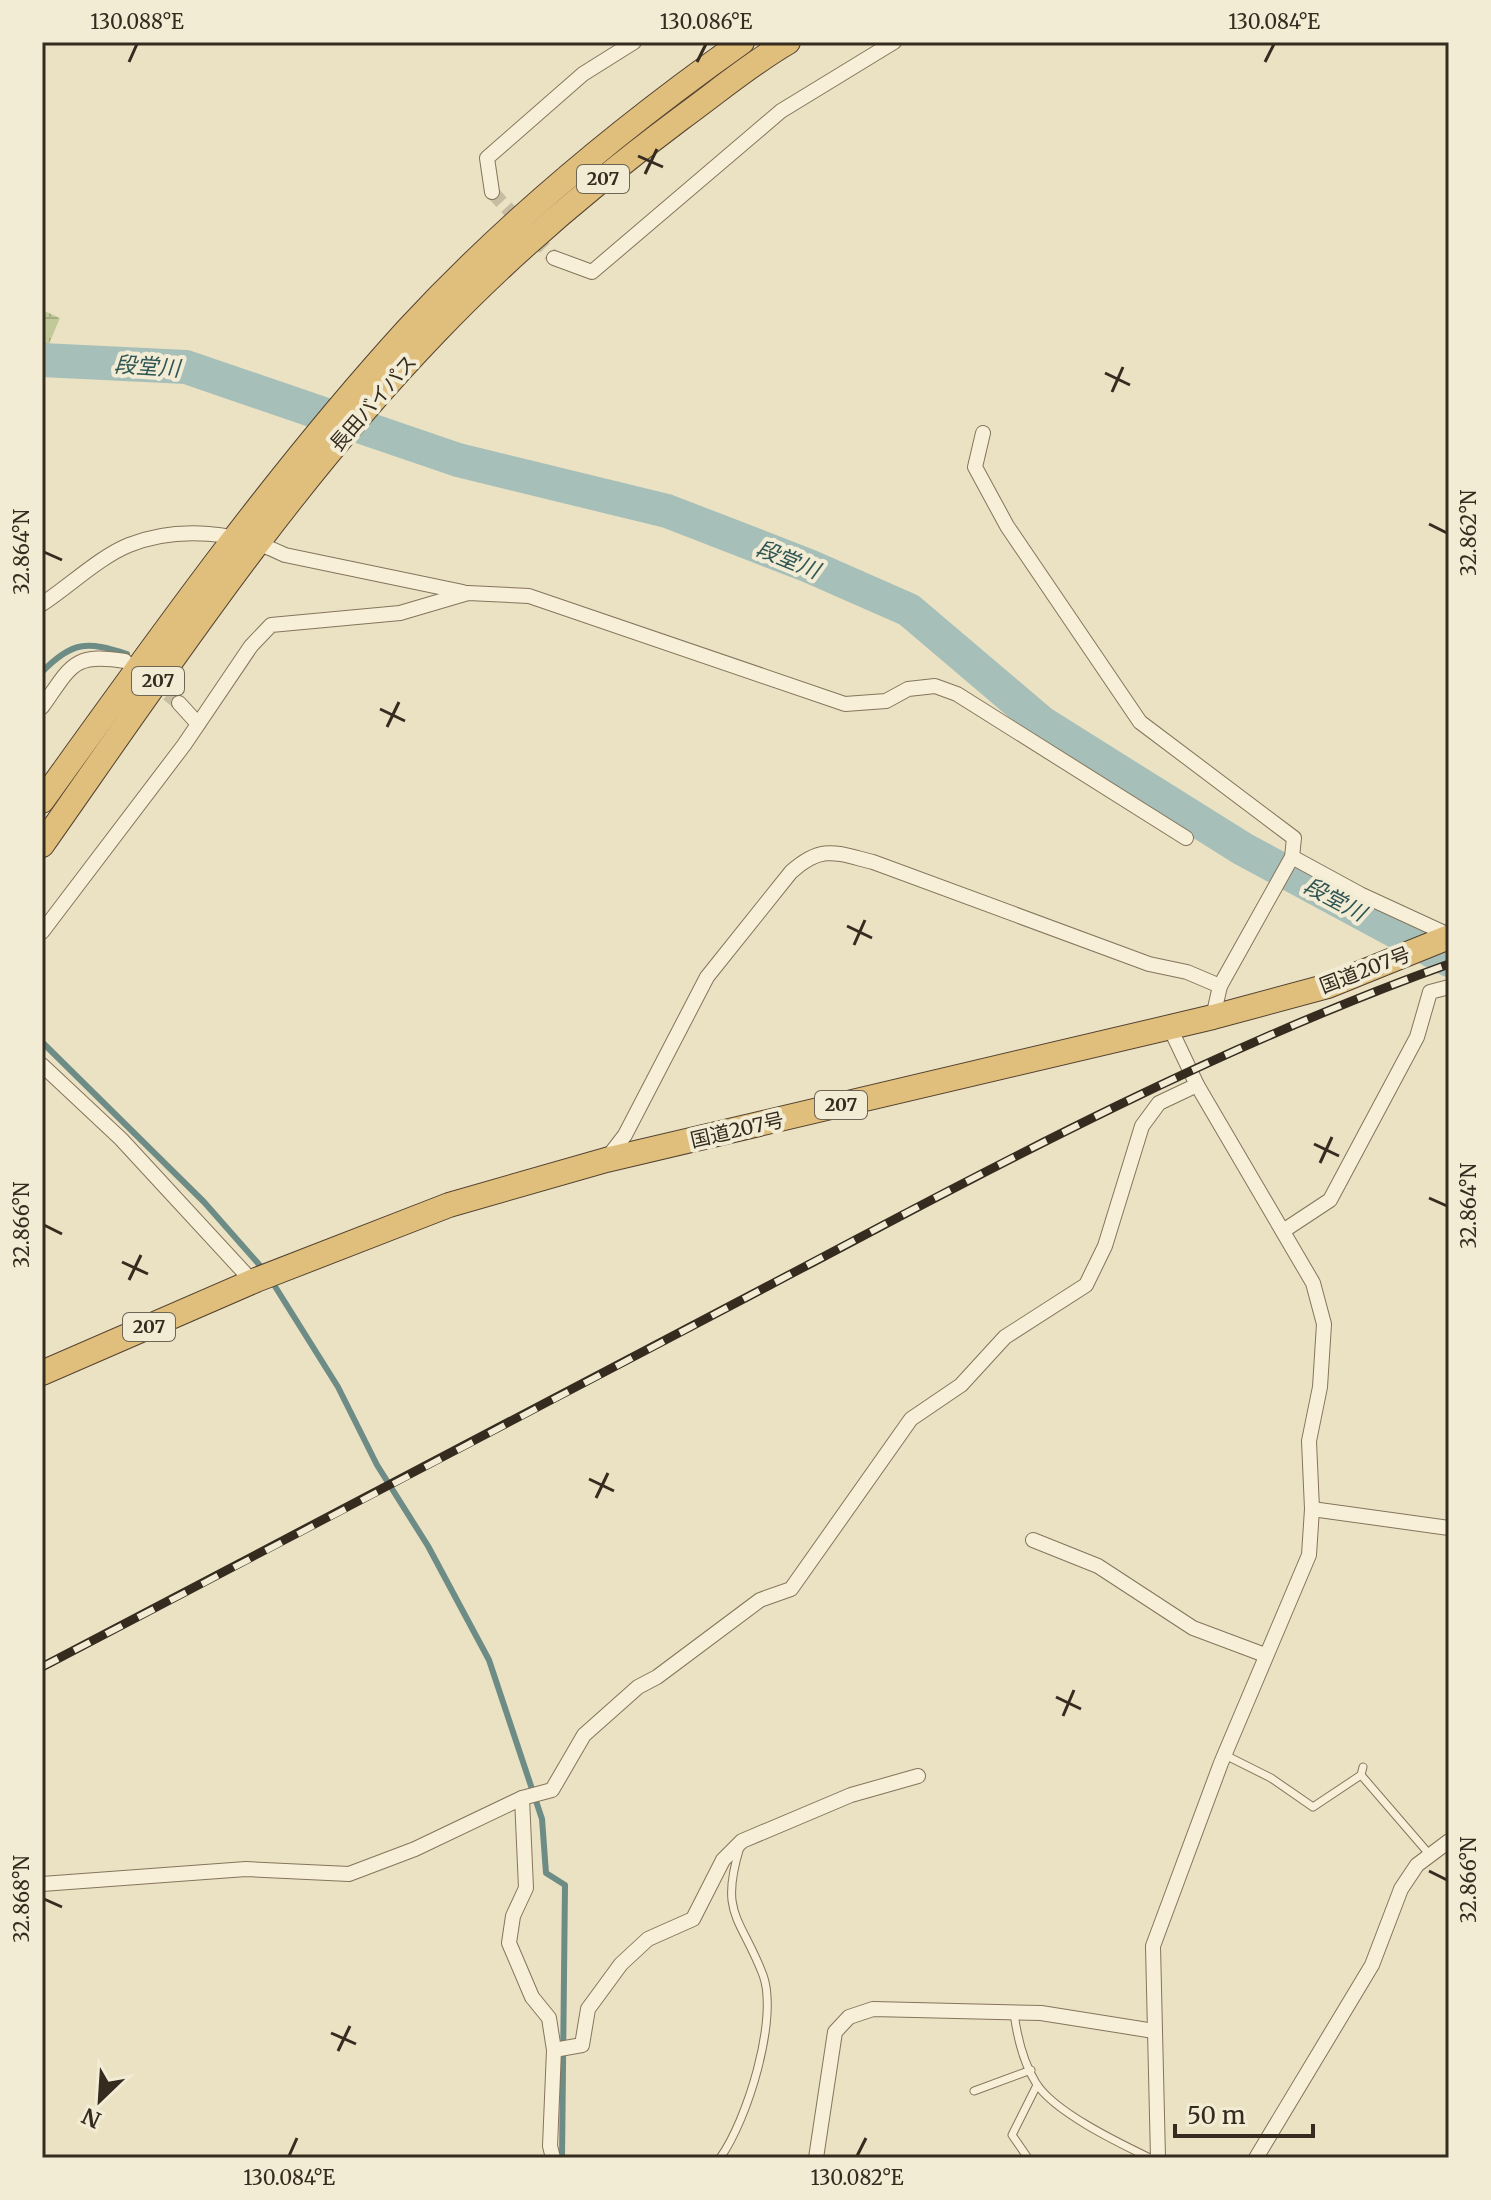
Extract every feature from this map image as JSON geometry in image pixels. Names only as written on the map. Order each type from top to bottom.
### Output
[{"type":"highway","name":"長田バイパス","points":[[42,801],[248,540],[337,410],[409,328],[525,215],[609,141],[742,42]]},
{"type":"highway","name":"長田バイパス","points":[[266,516],[333,448],[433,334],[541,230],[626,159],[788,42]]},
{"type":"highway","name":"長田バイパス","points":[[42,845],[248,540]]},
{"type":"highway","name":"国道207号","points":[[42,1373],[255,1281],[449,1205],[606,1160],[1213,1017],[1328,986],[1448,937]]},
{"type":"street","points":[[492,192],[487,158],[583,74],[634,42]]},
{"type":"street","points":[[554,258],[592,272],[781,111],[894,42]]},
{"type":"street","points":[[983,433],[975,467],[1007,526],[1140,722],[1294,838],[1292,857],[1220,986],[1213,1017]]},
{"type":"street","points":[[42,604],[129,545],[188,533],[248,540],[285,555],[468,593],[529,596],[845,704],[886,701],[908,689],[935,686],[957,694],[1186,838]]},
{"type":"street","points":[[42,932],[198,724],[251,646],[271,625],[400,613],[468,593]]},
{"type":"street","points":[[42,707],[71,667],[85,658],[125,661]]},
{"type":"street","points":[[179,703],[198,724]]},
{"type":"street","points":[[606,1160],[625,1135],[707,977],[791,872],[806,859],[826,851],[873,862],[1149,964],[1187,972],[1220,986]]},
{"type":"street","points":[[1292,857],[1448,937]]},
{"type":"street","points":[[1283,1231],[1330,1200],[1417,1037],[1430,992],[1449,987]]},
{"type":"street","points":[[1158,2158],[1153,1946],[1225,1755],[1309,1555],[1312,1509],[1309,1441],[1320,1387],[1324,1324],[1313,1283],[1197,1085],[1170,1028]]},
{"type":"street","points":[[42,1065],[121,1139],[255,1281]]},
{"type":"street","points":[[42,1883],[246,1869],[349,1874],[415,1849],[522,1798],[552,1790],[584,1735],[638,1687],[657,1677],[760,1600],[791,1589],[911,1419],[961,1385],[1005,1337],[1086,1285],[1105,1246],[1142,1126],[1159,1103],[1197,1085]]},
{"type":"street","points":[[1312,1509],[1449,1528]]},
{"type":"street","points":[[1033,1540],[1098,1566],[1193,1628],[1265,1655]]},
{"type":"street","points":[[557,2048],[582,2045],[588,2009],[621,1964],[648,1939],[693,1919],[723,1860],[742,1841],[851,1795],[918,1776]]},
{"type":"street","points":[[522,1798],[526,1888],[513,1916],[509,1943],[532,1997],[549,2018],[557,2048],[550,2146],[553,2158]]},
{"type":"street","points":[[1256,2158],[1372,1965],[1401,1889],[1430,1855],[1449,1841]]},
{"type":"street","points":[[816,2158],[835,2032],[849,2017],[873,2009],[1041,2013],[1154,2031]]},
{"type":"lane","points":[[1225,1755],[1271,1778],[1313,1807],[1362,1771],[1430,1855]]},
{"type":"lane","points":[[720,2158],[746,2106],[765,2043],[764,1978],[732,1914],[731,1874],[742,1841]]},
{"type":"lane","points":[[1014,2013],[1018,2040],[1037,2085],[1080,2121],[1150,2158]]},
{"type":"lane","points":[[974,2091],[1031,2070]]},
{"type":"lane","points":[[1028,2158],[1012,2135],[1037,2085]]},
{"type":"green space","points":[[42,310],[60,318],[48,346],[42,346]]},
{"type":"waterway","name":"段堂川","points":[[42,360],[186,367],[458,460],[667,511],[809,566],[909,610],[1042,723],[1243,849],[1449,960]]},
{"type":"waterway","points":[[42,672],[62,654],[81,646],[101,647],[127,654]]},
{"type":"waterway","points":[[42,1042],[204,1202],[264,1270]]},
{"type":"waterway","points":[[271,1280],[338,1387],[377,1465],[428,1546],[489,1660],[542,1819],[546,1873],[565,1885],[562,2158]]},
{"type":"tunnel","points":[[492,192],[554,258]]},
{"type":"tunnel","points":[[151,681],[179,703]]},
{"type":"railway","points":[[42,1667],[1104,1112],[1275,1033],[1449,964]]}]
